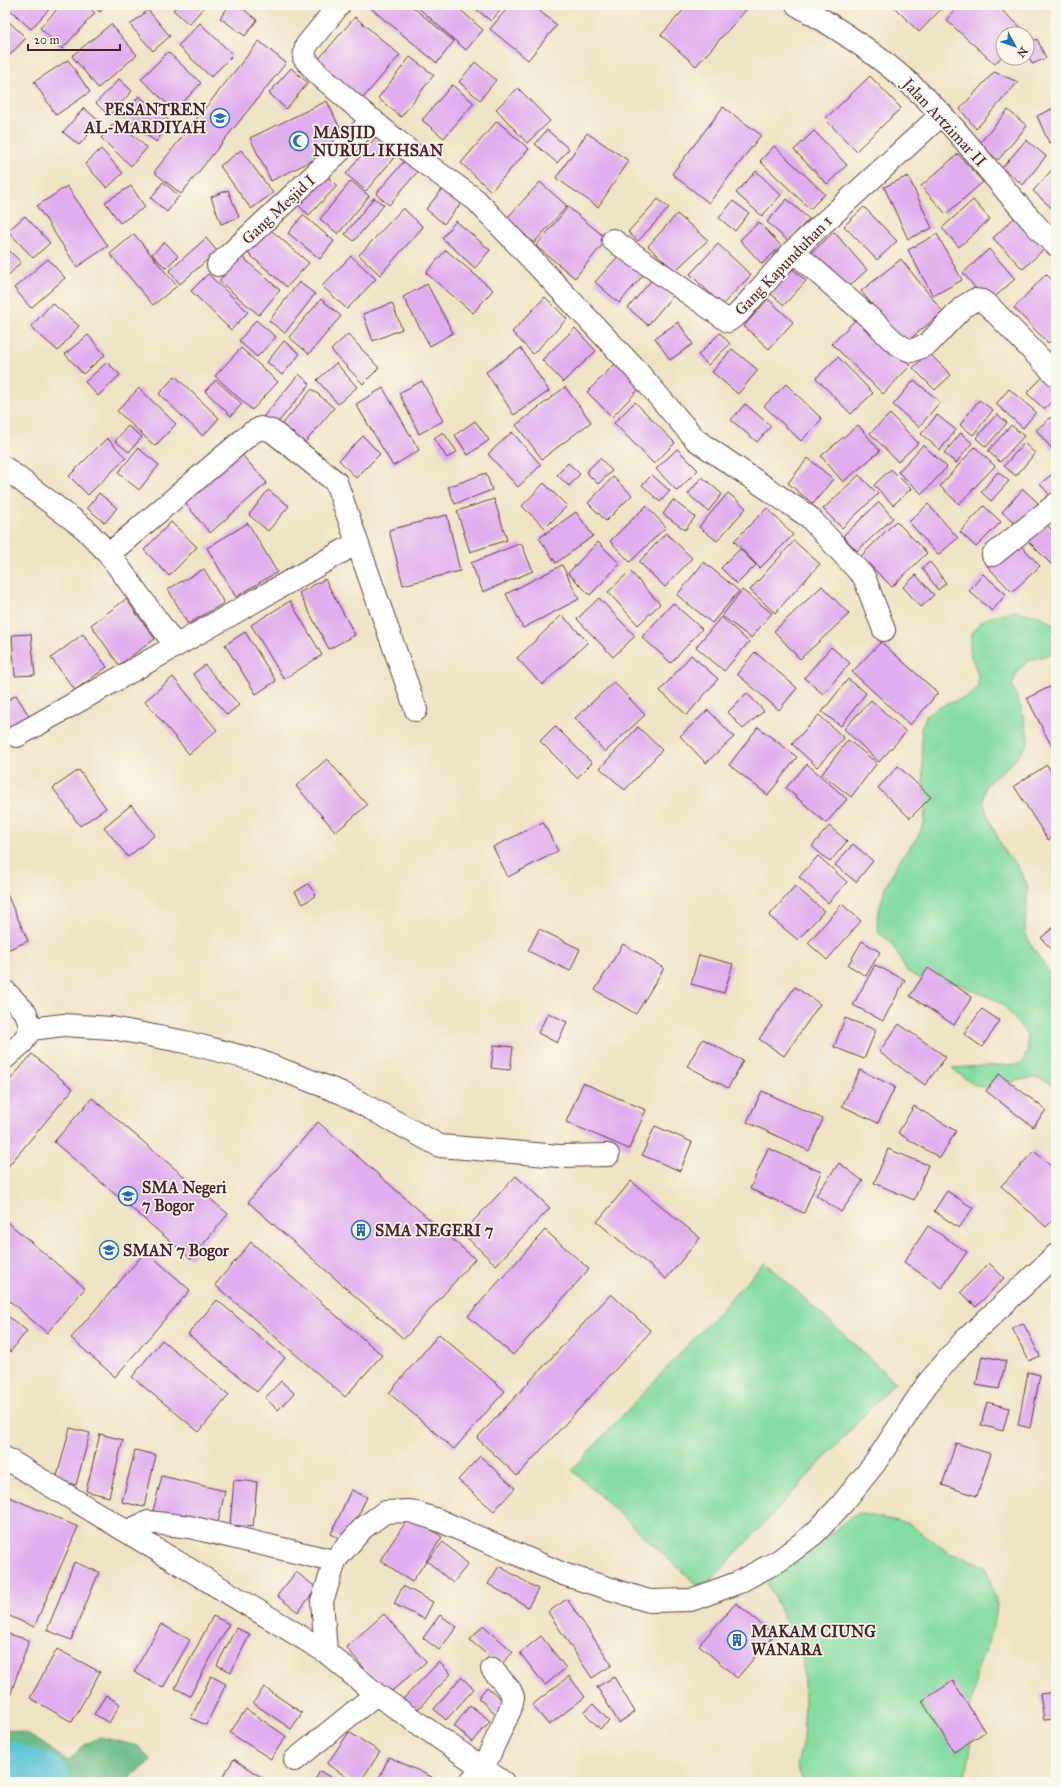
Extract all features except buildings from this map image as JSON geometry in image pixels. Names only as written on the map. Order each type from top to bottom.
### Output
[{"type":"street","points":[[339,5],[306,46],[304,58],[318,74],[419,158],[476,200],[636,370],[696,440],[809,517],[864,577],[884,630]]},
{"type":"street","name":"Jalan Artzimar II","points":[[797,5],[877,55],[907,80],[942,114],[1026,214],[1049,240],[1056,245]]},
{"type":"street","name":"Gang Kapunduhan 1","points":[[613,240],[728,321],[738,314],[793,251],[942,114]]},
{"type":"street","name":"Gang Mesjid I","points":[[218,264],[373,120]]},
{"type":"street","points":[[793,251],[902,348],[911,351],[928,344],[963,307],[974,300],[982,300],[1056,375]]},
{"type":"street","points":[[109,554],[251,433],[261,428],[272,431],[336,482],[416,710]]},
{"type":"street","points":[[5,468],[84,528],[109,554],[175,645]]},
{"type":"street","points":[[993,555],[1056,504]]},
{"type":"street","points":[[17,736],[357,542]]},
{"type":"street","points":[[5,991],[26,1013],[31,1029]]},
{"type":"street","points":[[31,1029],[63,1025],[112,1028],[185,1042],[259,1061],[342,1093],[440,1146],[559,1156],[608,1155]]},
{"type":"street","points":[[5,1058],[22,1043],[31,1029]]},
{"type":"street","points":[[326,1652],[322,1601],[336,1559],[363,1528],[384,1512],[410,1511],[438,1520],[563,1574],[650,1601],[691,1600],[737,1583],[780,1560],[815,1533],[842,1504],[875,1463],[927,1384],[964,1341],[1056,1255]]},
{"type":"street","points":[[5,1458],[326,1652],[477,1775],[502,1782]]},
{"type":"street","points":[[127,1531],[148,1522],[190,1527],[325,1558]]},
{"type":"street","points":[[477,1775],[510,1710],[513,1697],[510,1690],[492,1669]]},
{"type":"street","points":[[295,1760],[376,1694]]},
{"type":"green space","points":[[1016,611],[1042,617],[1056,626],[1056,652],[1028,661],[1017,672],[1012,685],[1022,711],[1029,740],[1025,748],[1015,760],[985,786],[983,800],[987,814],[1005,853],[1015,862],[1028,886],[1025,931],[1030,944],[1056,982],[1056,1087],[1042,1079],[1027,1078],[989,1088],[977,1086],[969,1082],[952,1068],[1022,1064],[1028,1050],[1027,1035],[1008,1010],[996,1000],[953,982],[920,979],[907,971],[891,942],[879,933],[877,918],[885,888],[899,861],[917,838],[924,824],[925,810],[921,729],[926,716],[937,708],[966,697],[978,687],[978,675],[971,657],[971,636],[980,623],[987,618]]},
{"type":"green space","points":[[765,1262],[895,1382],[702,1590],[572,1470]]},
{"type":"green space","points":[[857,1513],[908,1523],[949,1553],[964,1557],[986,1567],[997,1605],[994,1627],[977,1671],[969,1718],[972,1739],[965,1782],[803,1782],[797,1765],[803,1741],[805,1700],[802,1656],[767,1583]]},
{"type":"green space","points":[[5,1729],[24,1733],[32,1737],[68,1761],[83,1746],[100,1737],[138,1746],[152,1761],[123,1782],[5,1782]]},
{"type":"waterway","points":[[5,1768],[44,1782]]},
{"type":"place","name":"PESANTREN AL-MARDIYAH","points":[[220,118]]},
{"type":"place","name":"MASJID NURUL IKHSAN","points":[[299,141]]},
{"type":"place","name":"SMA Negeri 7 Bogor","points":[[128,1196]]},
{"type":"place","name":"SMA NEGERI 7","points":[[361,1230]]},
{"type":"place","name":"SMAN 7 Bogor","points":[[109,1250]]},
{"type":"place","name":"MAKAM CIUNG WANARA","points":[[737,1640]]}]
